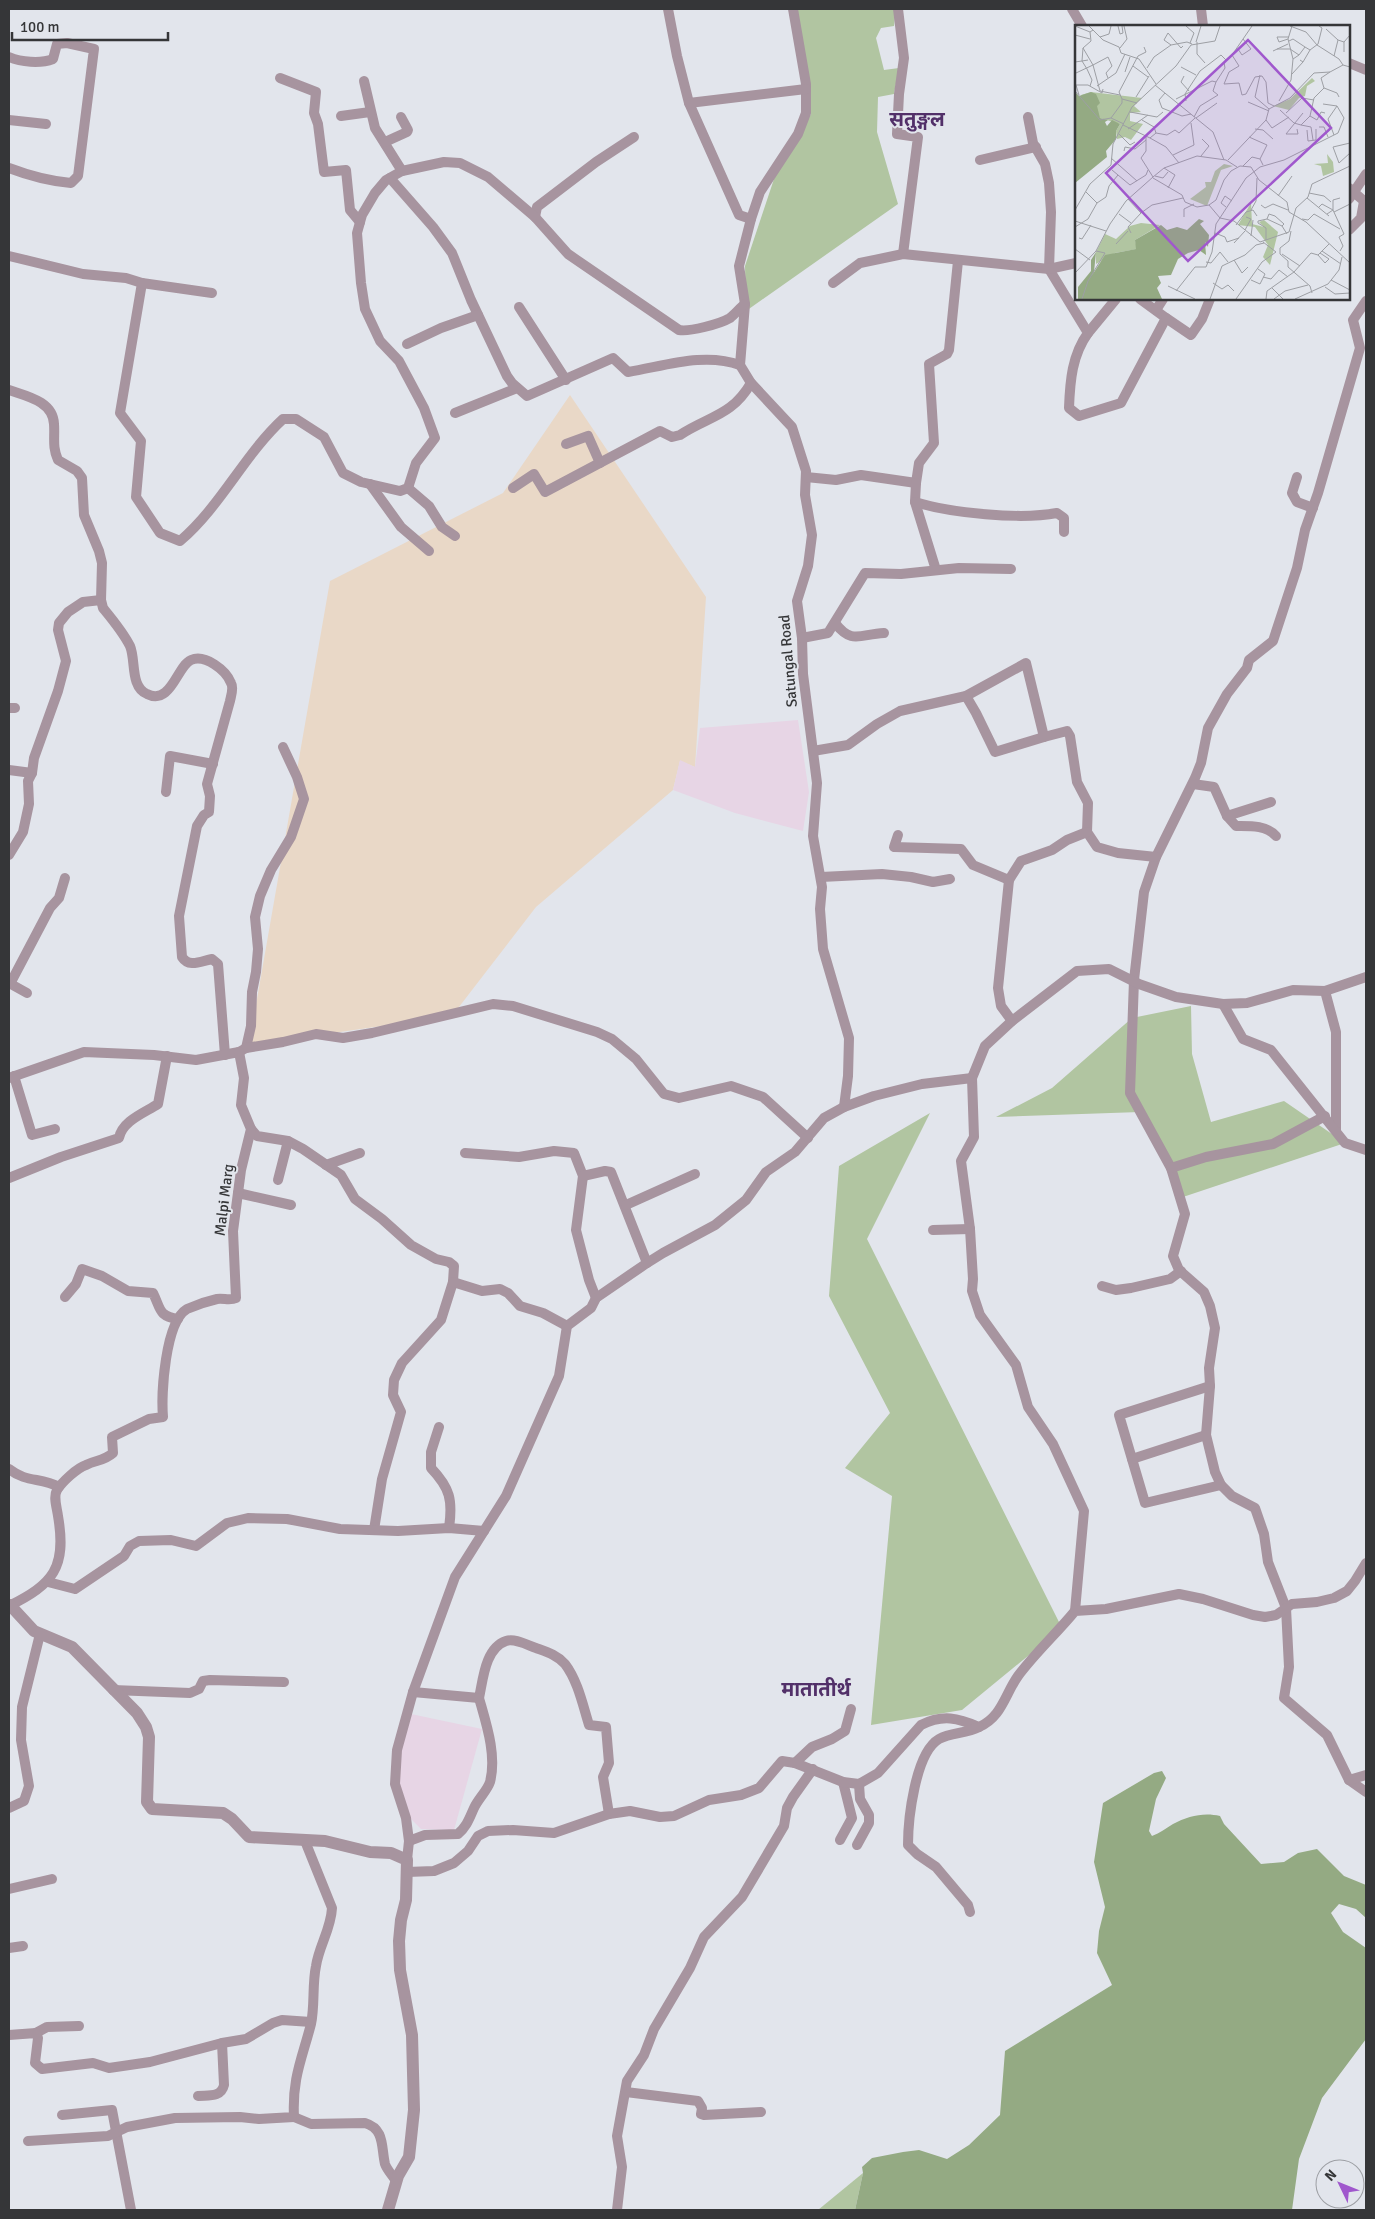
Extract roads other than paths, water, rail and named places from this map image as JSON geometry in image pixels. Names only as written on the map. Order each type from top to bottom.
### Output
[{"type":"street","points":[[668,9],[689,104],[739,215],[750,219]]},
{"type":"street","points":[[390,178],[433,227],[452,253],[478,315],[507,376],[527,396],[613,358],[628,372],[702,358],[725,360],[740,365],[745,304],[739,266],[750,219],[760,192],[798,134],[806,113],[806,89],[793,9]]},
{"type":"street","points":[[898,9],[904,58],[898,94],[897,134],[918,137],[903,254]]},
{"type":"street","points":[[1072,9],[1081,25]]},
{"type":"street","points":[[1201,9],[1203,25]]},
{"type":"street","points":[[9,57],[20,61],[48,61],[53,59],[57,44],[67,43],[94,49],[78,176],[70,183],[54,182],[36,179],[9,168]]},
{"type":"street","points":[[1350,63],[1366,70]]},
{"type":"street","points":[[280,78],[316,92],[314,113],[318,124],[324,172],[346,170],[350,210],[360,222]]},
{"type":"street","points":[[364,82],[375,128],[402,172]]},
{"type":"street","points":[[689,104],[806,89]]},
{"type":"street","points":[[341,116],[370,112]]},
{"type":"street","points":[[384,142],[407,132],[408,130],[401,116]]},
{"type":"street","points":[[1028,117],[1030,133],[1045,164],[1049,183],[1051,212],[1049,269],[1088,333]]},
{"type":"street","points":[[9,120],[46,124]]},
{"type":"street","points":[[535,217],[536,207],[596,162],[634,137]]},
{"type":"street","points":[[980,160],[1036,147]]},
{"type":"street","points":[[408,488],[416,463],[436,438],[424,408],[399,361],[380,341],[364,309],[357,232],[362,214],[376,193],[390,178],[402,172],[444,162],[460,163],[488,177],[535,217],[568,254],[679,330],[688,332],[719,322],[730,317],[745,304]]},
{"type":"street","points":[[1350,229],[1361,218],[1364,207],[1364,201],[1351,193],[1366,174]]},
{"type":"street","points":[[833,283],[860,263],[903,254],[1049,269],[1075,263]]},
{"type":"street","points":[[9,256],[83,274],[126,278],[142,283],[212,293]]},
{"type":"street","points":[[936,570],[915,502],[916,483],[919,463],[934,443],[929,364],[947,354],[949,350],[958,261]]},
{"type":"street","points":[[142,283],[120,413],[141,441],[136,497],[160,533],[180,541],[199,525],[264,437],[284,419],[296,419],[324,437],[343,473],[370,484],[400,491],[408,488]]},
{"type":"street","points":[[1115,300],[1080,344],[1071,376],[1069,408],[1079,416],[1120,403],[1166,318]]},
{"type":"street","points":[[1141,300],[1192,335],[1202,319],[1210,300]]},
{"type":"street","points":[[1156,310],[1161,300]]},
{"type":"street","points":[[1366,301],[1354,320],[1360,348],[1305,530],[1297,568],[1273,641],[1249,660],[1247,668],[1227,694],[1208,728],[1201,763],[1193,784],[1156,858],[1143,894],[1134,980],[1130,1093],[1170,1168],[1185,1214],[1173,1256],[1181,1271],[1204,1292],[1210,1306],[1214,1328],[1209,1368],[1210,1386],[1206,1435],[1215,1472],[1221,1485],[1232,1496],[1254,1508],[1264,1534],[1268,1562],[1286,1608],[1289,1667],[1284,1698],[1327,1735],[1349,1780],[1366,1792]]},
{"type":"street","points":[[518,307],[566,380]]},
{"type":"street","points":[[407,344],[441,328],[478,315]]},
{"type":"street","name":"Satungal Road","points":[[740,365],[751,383],[792,427],[806,471],[804,495],[812,535],[808,566],[797,602],[802,638],[803,674],[817,783],[814,836],[822,887],[820,909],[823,949],[849,1038],[848,1076],[844,1107]]},
{"type":"street","points":[[513,488],[534,474],[545,492],[660,431],[672,437],[680,435],[728,411],[742,398],[751,383]]},
{"type":"street","points":[[455,413],[517,388]]},
{"type":"street","points":[[9,390],[27,396],[47,408],[53,420],[54,447],[58,460],[77,471],[82,478],[84,516],[102,563],[101,600],[103,608],[130,647],[137,685],[145,694],[155,696],[173,686],[184,667],[194,658],[201,658],[215,664],[231,682],[233,689],[208,784],[210,796],[209,812],[204,815],[197,826],[179,916],[182,957],[186,962],[191,964],[212,958],[218,964],[225,1054]]},
{"type":"street","points":[[566,444],[588,436],[600,463]]},
{"type":"street","points":[[806,478],[836,480],[861,475],[916,483]]},
{"type":"street","points":[[1297,477],[1292,493],[1297,502],[1313,508]]},
{"type":"street","points":[[370,484],[401,527],[430,551]]},
{"type":"street","points":[[408,488],[429,506],[442,527],[455,536]]},
{"type":"street","points":[[915,502],[937,509],[976,513],[1044,516],[1057,513],[1064,518],[1064,532]]},
{"type":"street","points":[[802,638],[828,633],[865,573],[902,574],[936,570],[1011,569]]},
{"type":"street","points":[[9,855],[23,832],[29,804],[28,781],[66,661],[58,630],[59,623],[68,612],[83,602],[101,600]]},
{"type":"street","points":[[835,623],[842,633],[850,637],[884,633]]},
{"type":"street","points":[[812,751],[848,745],[877,724],[900,711],[966,696],[1026,663],[1044,737]]},
{"type":"street","points":[[966,696],[995,752],[1067,731],[1070,736],[1077,782],[1088,802],[1087,832],[1097,847],[1109,851],[1156,858]]},
{"type":"street","points":[[283,747],[297,777],[304,799],[291,837],[271,870],[260,896],[255,917],[258,949],[252,992],[252,1026],[243,1050],[244,1078],[241,1105],[251,1128],[257,1136],[288,1141],[326,1165],[340,1175],[355,1199],[382,1219],[411,1245],[436,1259],[449,1262],[454,1266],[452,1282],[440,1320],[402,1363],[394,1380],[393,1395],[401,1412],[382,1478],[374,1530]]},
{"type":"street","points":[[166,792],[170,756],[213,764]]},
{"type":"street","points":[[9,770],[32,773]]},
{"type":"street","points":[[1193,784],[1214,788],[1227,816],[1236,826],[1259,827],[1272,832],[1276,836]]},
{"type":"street","points":[[1227,816],[1271,802]]},
{"type":"street","points":[[1012,1021],[1001,1006],[998,988],[1008,880],[1021,861],[1052,850],[1067,840],[1087,832]]},
{"type":"street","points":[[898,835],[894,847],[962,849],[973,865],[1008,880]]},
{"type":"street","points":[[821,877],[882,874],[911,877],[933,882],[950,878]]},
{"type":"street","points":[[27,993],[9,983],[50,908],[59,898],[65,878]]},
{"type":"street","points":[[970,1912],[968,1905],[936,1867],[916,1854],[908,1845],[908,1828],[914,1793],[923,1762],[936,1740],[945,1736],[968,1733],[989,1723],[1002,1707],[1017,1677],[1076,1611],[1084,1511],[1053,1444],[1028,1407],[1016,1365],[980,1316],[972,1291],[970,1229],[961,1161],[974,1137],[972,1078],[985,1046],[1012,1021],[1077,971],[1109,969],[1176,997],[1223,1004],[1247,1003],[1293,990],[1325,991],[1366,977]]},
{"type":"street","points":[[1325,991],[1336,1032],[1336,1130]]},
{"type":"street","points":[[55,1129],[32,1136],[11,1077],[84,1052],[167,1056],[196,1060],[316,1034],[345,1038],[372,1034],[471,1008],[494,1004],[513,1006],[597,1032],[612,1039],[636,1059],[664,1094],[679,1098],[731,1086],[757,1093],[808,1138]]},
{"type":"street","points":[[1223,1004],[1243,1039],[1271,1050],[1326,1116],[1345,1143],[1366,1150]]},
{"type":"street","points":[[9,1178],[60,1157],[119,1138],[120,1130],[128,1123],[158,1104],[167,1056]]},
{"type":"street","points":[[388,2210],[397,2179],[409,2157],[414,2110],[412,2035],[400,1970],[399,1941],[401,1920],[406,1900],[409,1841],[406,1818],[395,1784],[397,1750],[413,1692],[454,1577],[506,1496],[560,1376],[567,1326],[591,1308],[596,1298],[663,1252],[715,1225],[746,1200],[766,1172],[794,1152],[824,1118],[844,1107],[874,1096],[922,1084],[972,1078]]},
{"type":"street","points":[[1170,1168],[1206,1157],[1273,1144],[1326,1116]]},
{"type":"street","name":"Malpi Marg","points":[[178,1319],[189,1309],[218,1299],[236,1298],[233,1231],[238,1193],[251,1128]]},
{"type":"street","points":[[278,1180],[288,1141]]},
{"type":"street","points":[[465,1153],[519,1157],[554,1151],[574,1153],[583,1176],[576,1230],[589,1280],[596,1298]]},
{"type":"street","points":[[326,1165],[360,1153]]},
{"type":"street","points":[[583,1176],[611,1172],[626,1205],[647,1263]]},
{"type":"street","points":[[626,1205],[695,1174]]},
{"type":"street","points":[[238,1193],[291,1205]]},
{"type":"street","points":[[933,1230],[970,1229]]},
{"type":"street","points":[[65,1297],[76,1284],[82,1269],[102,1276],[128,1291],[153,1293],[159,1310],[167,1317],[178,1319],[166,1356],[161,1395],[162,1417],[149,1420],[112,1437],[113,1453],[105,1460],[84,1465],[59,1487],[55,1496],[60,1525],[59,1558],[55,1571],[48,1582],[32,1594],[9,1605],[40,1634],[72,1647],[137,1713],[146,1727],[149,1737],[147,1802],[152,1809],[223,1813],[232,1819],[249,1837],[325,1841],[370,1852],[391,1853],[407,1866],[434,1871],[454,1863],[468,1851],[478,1836],[488,1831],[513,1830],[554,1833],[609,1814],[630,1811],[660,1817],[674,1816],[709,1800],[752,1791],[765,1782],[782,1760],[813,1769],[843,1782],[859,1784],[878,1773],[921,1726],[930,1721],[961,1719],[979,1727]]},
{"type":"street","points":[[1102,1286],[1116,1290],[1131,1288],[1170,1279],[1181,1271]]},
{"type":"street","points":[[452,1282],[482,1291],[500,1290],[508,1293],[520,1306],[543,1313],[567,1326]]},
{"type":"street","points":[[1210,1386],[1119,1414],[1145,1503],[1221,1485]]},
{"type":"street","points":[[439,1426],[431,1452],[431,1468],[443,1480],[448,1491],[451,1512],[449,1528]]},
{"type":"street","points":[[1132,1459],[1206,1435]]},
{"type":"street","points":[[9,1469],[22,1478],[59,1487]]},
{"type":"street","points":[[48,1582],[76,1589],[124,1556],[130,1546],[139,1541],[171,1540],[196,1546],[227,1523],[248,1518],[287,1519],[340,1530],[398,1531],[449,1528],[484,1531]]},
{"type":"street","points":[[1076,1611],[1106,1609],[1179,1594],[1265,1617],[1276,1615],[1292,1604],[1317,1602],[1334,1598],[1347,1590],[1356,1581],[1366,1563]]},
{"type":"street","points":[[9,1808],[24,1801],[28,1786],[21,1740],[22,1707],[40,1634]]},
{"type":"street","points":[[409,1841],[425,1835],[458,1834],[468,1825],[474,1808],[490,1783],[489,1735],[479,1698],[485,1668],[490,1656],[499,1646],[507,1641],[517,1641],[557,1656],[566,1666],[575,1683],[589,1725],[606,1727],[609,1763],[602,1777],[609,1814]]},
{"type":"street","points":[[114,1690],[190,1693],[199,1690],[203,1681],[210,1680],[284,1682]]},
{"type":"street","points":[[413,1692],[479,1698]]},
{"type":"street","points":[[795,1763],[812,1747],[832,1740],[845,1730],[852,1709]]},
{"type":"street","points":[[616,2210],[622,2168],[617,2136],[627,2080],[644,2055],[654,2029],[690,1968],[704,1937],[742,1897],[784,1826],[787,1808],[793,1797],[813,1769]]},
{"type":"street","points":[[1349,1780],[1366,1775]]},
{"type":"street","points":[[840,1840],[852,1818],[843,1782]]},
{"type":"street","points":[[857,1845],[869,1823],[870,1815],[860,1799],[859,1784]]},
{"type":"street","points":[[294,2117],[292,2092],[311,2022],[316,1965],[332,1918],[332,1908],[305,1841]]},
{"type":"street","points":[[9,1889],[52,1879]]},
{"type":"street","points":[[9,1948],[23,1946]]},
{"type":"street","points":[[36,2033],[38,2038],[35,2063],[42,2069],[93,2063],[109,2068],[142,2063],[246,2039],[273,2023],[282,2020],[311,2022]]},
{"type":"street","points":[[9,2034],[36,2033],[47,2028],[79,2026]]},
{"type":"street","points":[[198,2096],[218,2094],[222,2091],[222,2043]]},
{"type":"street","points":[[626,2092],[698,2102],[704,2115],[761,2112]]},
{"type":"street","points":[[62,2115],[112,2110],[131,2210]]},
{"type":"street","points":[[28,2141],[108,2136],[127,2127],[175,2118],[240,2117],[260,2119],[294,2117],[311,2124],[365,2123],[372,2125],[379,2132],[386,2165],[397,2179]]},
{"type":"district","name":"सतुङ्गल","points":[[917,119]]},
{"type":"district","name":"मातातीर्थ","points":[[816,1689]]}]
